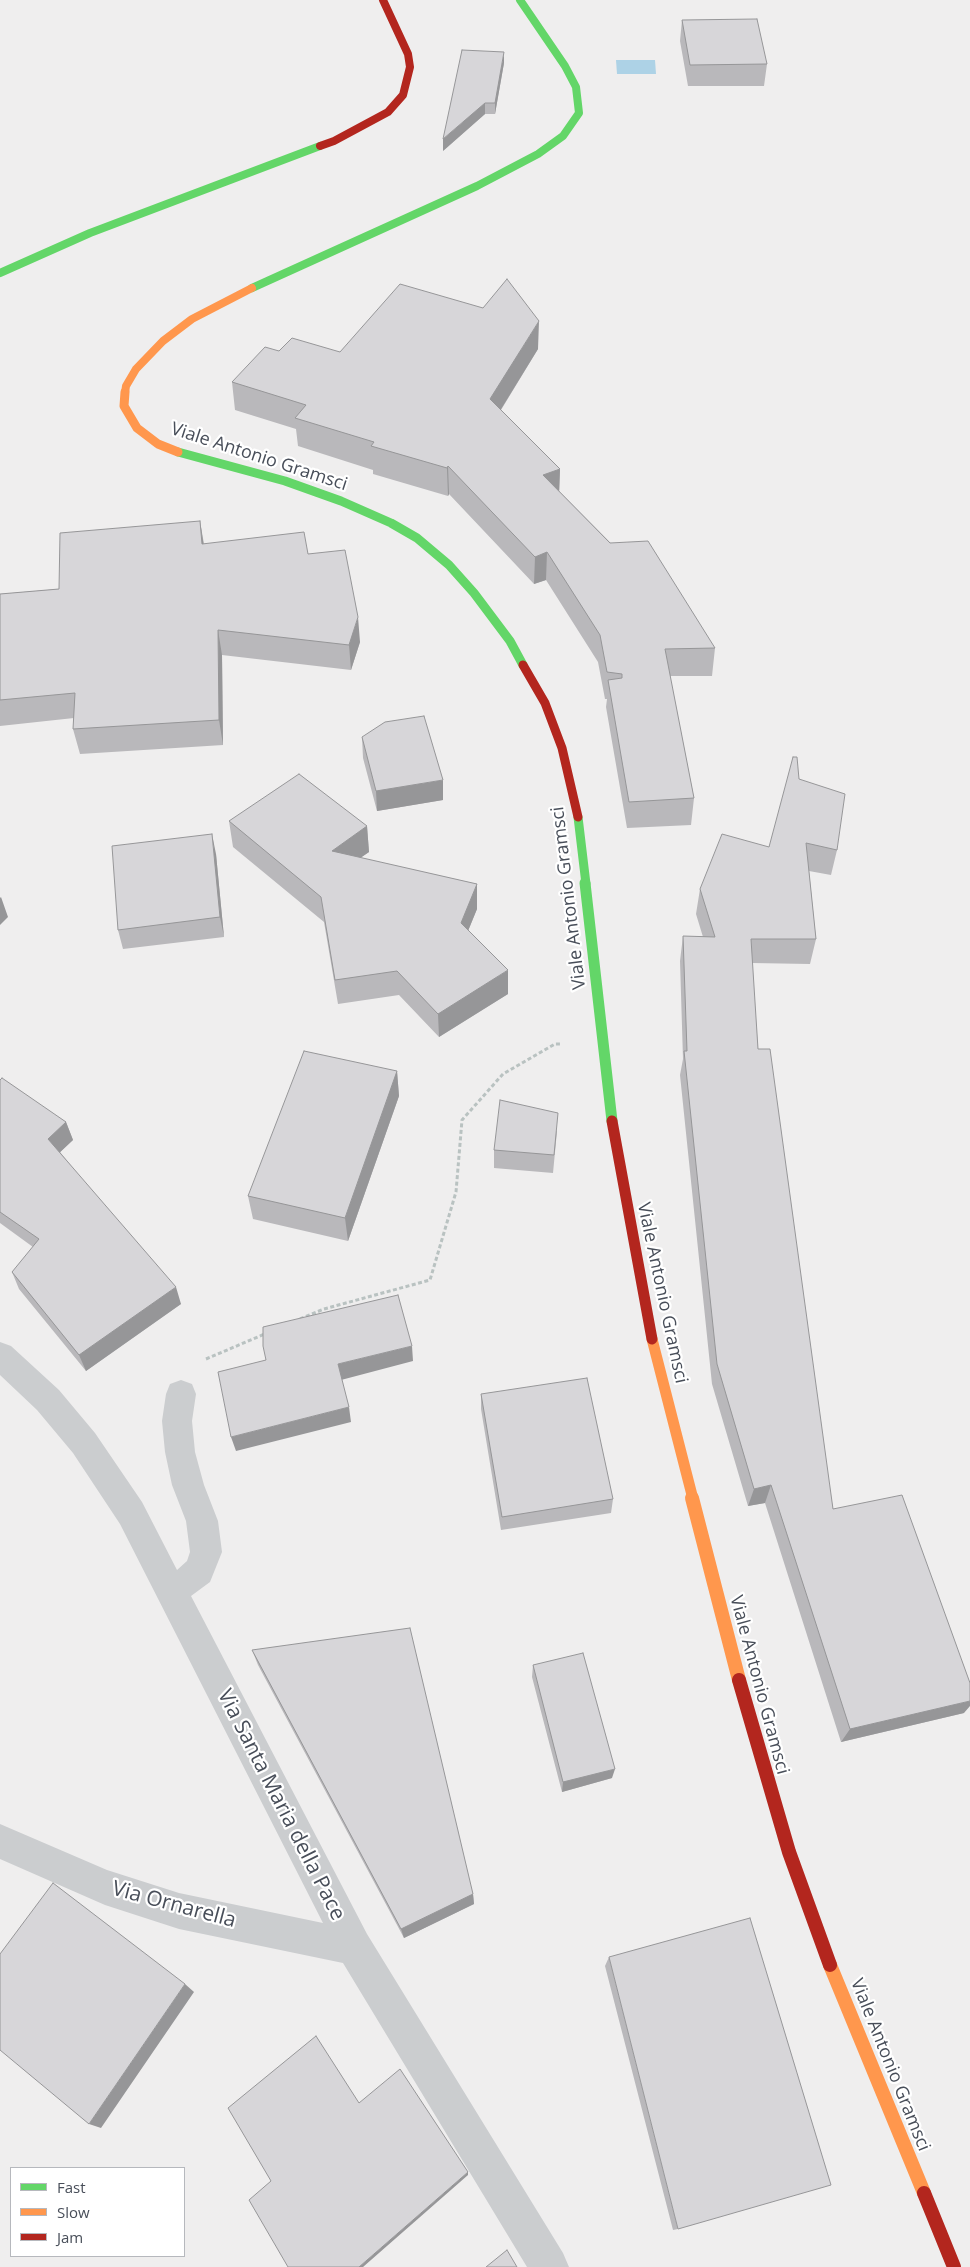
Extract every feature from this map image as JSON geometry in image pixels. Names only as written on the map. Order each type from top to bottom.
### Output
[{"type":"street","points":[[0,273],[90,233],[334,141],[388,112],[403,96],[410,67],[402,40],[383,0]]},
{"type":"street","name":"Viale Antonio Gramsci","points":[[520,0],[565,66],[576,87],[579,113],[563,136],[538,154],[477,186],[232,297],[192,319],[163,340],[136,369],[126,386],[124,406],[128,416],[137,428],[158,444],[190,456],[309,489],[391,522],[417,538],[439,556],[484,607],[510,641],[536,685],[556,731],[569,772],[576,808],[613,1127],[654,1353],[761,1763],[789,1852],[834,1976],[954,2267]]},
{"type":"street","name":"Via Santa Maria della Pace","points":[[0,1356],[48,1400],[84,1443],[131,1514],[354,1947],[549,2267]]},
{"type":"street","points":[[170,1590],[188,1581],[200,1571],[206,1552],[202,1521],[188,1485],[180,1452],[177,1421],[180,1394]]},
{"type":"street","name":"Via Ornarella","points":[[0,1841],[105,1887],[171,1908],[354,1947]]},
{"type":"path","points":[[296,1321],[324,1309],[430,1280],[456,1192],[462,1120],[503,1074],[555,1044],[604,1044]]},
{"type":"path","points":[[180,1394],[204,1360],[268,1332]]},
{"type":"water","points":[[616,60],[655,60],[656,74],[617,74]]},
{"type":"building","points":[[757,19],[767,64],[690,65],[682,20]]},
{"type":"building","points":[[462,50],[504,52],[495,103],[485,103],[443,139]]},
{"type":"building","points":[[507,279],[539,321],[490,399],[560,469],[543,475],[610,543],[648,541],[715,648],[665,649],[694,798],[629,802],[608,680],[622,678],[622,674],[607,672],[600,635],[547,552],[535,557],[448,466],[447,468],[371,446],[374,442],[295,418],[306,405],[232,382],[265,347],[279,351],[292,338],[340,352],[400,284],[483,308]]},
{"type":"building","points":[[200,521],[202,544],[304,532],[308,554],[345,550],[358,617],[349,645],[218,630],[219,720],[73,729],[75,693],[0,700],[0,594],[59,589],[60,533]]},
{"type":"building","points":[[424,716],[443,780],[376,791],[362,737],[385,722]]},
{"type":"building","points":[[793,757],[797,757],[799,779],[845,794],[837,850],[806,843],[816,939],[751,939],[758,1049],[770,1049],[833,1509],[902,1495],[970,1683],[970,1701],[850,1729],[771,1485],[754,1489],[717,1364],[684,1051],[687,1051],[683,936],[715,937],[700,889],[722,834],[769,847]]},
{"type":"building","points":[[299,774],[367,826],[332,851],[477,884],[461,923],[508,970],[438,1014],[397,971],[335,980],[321,897],[229,821]]},
{"type":"building","points":[[212,834],[220,917],[118,930],[112,846]]},
{"type":"building","points":[[304,1051],[397,1071],[345,1218],[248,1196]]},
{"type":"building","points":[[2,1078],[66,1122],[48,1139],[176,1287],[79,1355],[12,1272],[39,1239],[0,1212],[0,1080]]},
{"type":"building","points":[[500,1100],[558,1113],[554,1155],[494,1150]]},
{"type":"building","points":[[398,1295],[412,1346],[338,1364],[349,1407],[231,1437],[218,1372],[266,1360],[263,1346],[263,1327]]},
{"type":"building","points":[[587,1378],[613,1499],[502,1517],[481,1394]]},
{"type":"building","points":[[410,1628],[473,1894],[401,1929],[252,1650]]},
{"type":"building","points":[[583,1653],[615,1769],[563,1782],[533,1665]]},
{"type":"building","points":[[53,1883],[185,1984],[89,2124],[0,2050],[0,1954]]},
{"type":"building","points":[[750,1918],[831,2185],[678,2229],[609,1957]]},
{"type":"building","points":[[316,2036],[359,2103],[400,2069],[468,2172],[359,2267],[288,2267],[249,2200],[271,2181],[228,2108]]},
{"type":"building","points":[[507,2250],[517,2267],[486,2267]]},
{"type":"traffic: fast","points":[[252,288],[477,186],[538,154],[563,136],[579,113],[576,87],[565,66],[520,0]]},
{"type":"traffic: fast","points":[[0,273],[90,233],[320,146]]},
{"type":"traffic: fast","points":[[178,452],[285,481],[341,501],[391,523],[417,538],[449,565],[474,593],[510,641],[523,665]]},
{"type":"traffic: fast","points":[[578,817],[612,1121]]},
{"type":"traffic: slow","points":[[178,452],[158,444],[137,428],[124,406],[126,386],[136,369],[163,341],[192,319],[252,288]]},
{"type":"traffic: slow","points":[[652,1339],[739,1680]]},
{"type":"traffic: slow","points":[[830,1965],[924,2193]]},
{"type":"traffic: jam","points":[[320,146],[334,141],[388,112],[403,95],[410,67],[408,54],[383,0]]},
{"type":"traffic: jam","points":[[523,665],[545,703],[562,748],[578,817]]},
{"type":"traffic: jam","points":[[612,1121],[652,1339]]},
{"type":"traffic: jam","points":[[739,1680],[789,1852],[830,1965]]},
{"type":"traffic: jam","points":[[924,2193],[954,2267]]}]
